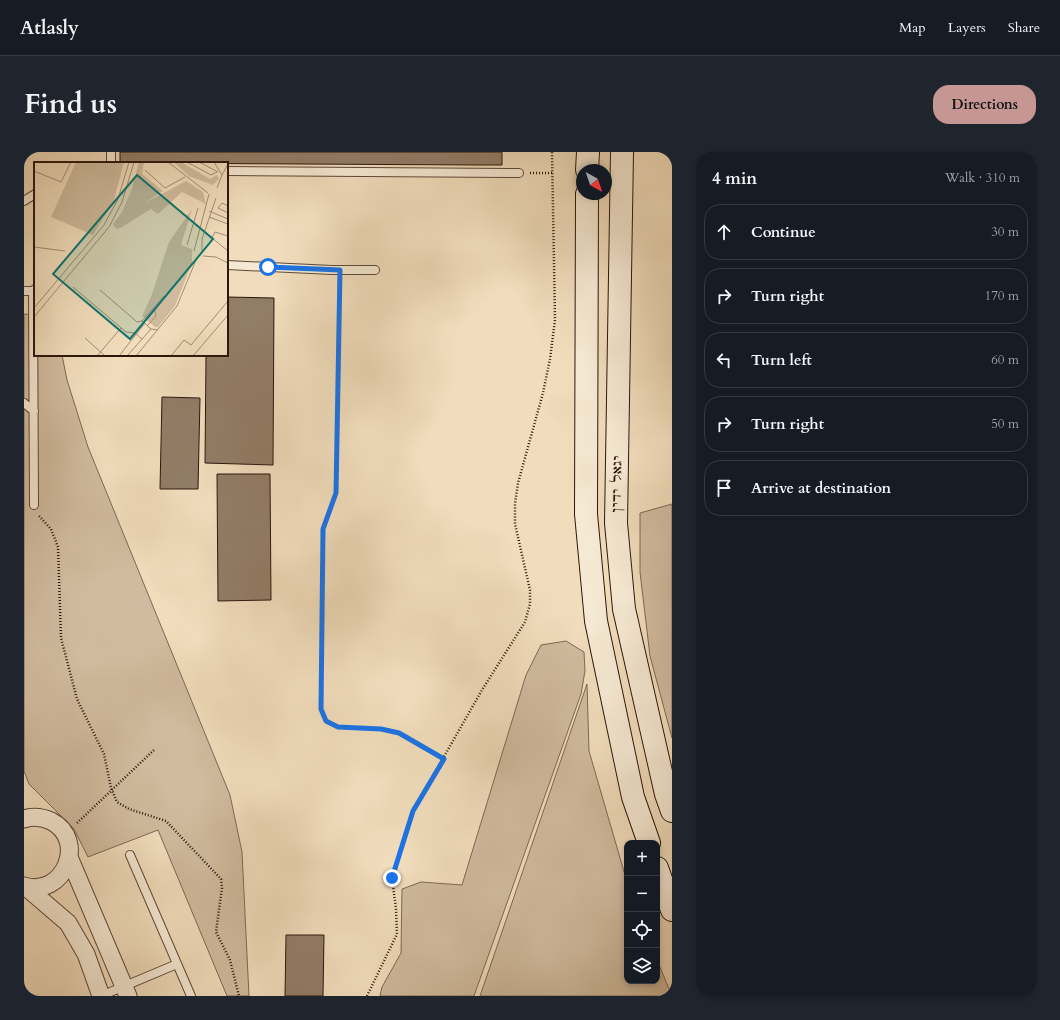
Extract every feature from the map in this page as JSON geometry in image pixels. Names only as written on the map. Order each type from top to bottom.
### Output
[{"type":"main road","points":[[587,164],[588,152]]},
{"type":"main road","name":"יגאל ידין","points":[[622,152],[616,523],[624,609],[666,794],[672,811]]},
{"type":"main road","points":[[587,200],[586,514],[596,621],[634,797],[648,840]]},
{"type":"main road","points":[[660,876],[672,910]]},
{"type":"street","points":[[24,819],[32,817],[48,820],[58,826],[65,834],[69,844],[69,857],[65,871],[52,883],[37,887],[25,886]]},
{"type":"street","points":[[69,857],[125,991]]},
{"type":"street","points":[[25,886],[68,923],[84,950],[101,996]]},
{"type":"lane","points":[[228,171],[519,173]]},
{"type":"lane","points":[[24,201],[34,195]]},
{"type":"lane","points":[[228,265],[375,270]]},
{"type":"lane","points":[[24,291],[34,290],[34,505]]},
{"type":"lane","points":[[24,402],[34,411]]},
{"type":"lane","points":[[130,855],[191,996]]},
{"type":"lane","points":[[101,996],[125,991],[177,964]]},
{"type":"path","points":[[367,996],[397,934],[396,909],[392,878],[413,811],[482,690],[525,622],[530,604],[530,590],[515,524],[515,504],[518,483],[543,393],[550,359],[555,320],[552,152]]},
{"type":"path","points":[[519,173],[552,173]]},
{"type":"path","points":[[340,270],[336,493],[323,529],[321,709],[326,721],[338,727],[381,729],[399,733],[444,759]]},
{"type":"path","points":[[34,505],[40,517],[51,529],[58,547],[61,638],[77,699],[104,754],[111,788],[118,802],[129,809],[166,820],[221,879],[222,888],[216,932],[230,960],[238,996]]},
{"type":"path","points":[[65,834],[111,788],[156,749]]},
{"type":"shaded area","points":[[24,314],[34,315],[34,356],[62,356],[67,380],[88,447],[230,795],[242,852],[249,996],[227,996],[158,830],[88,857],[74,829],[29,784],[24,771]]},
{"type":"shaded area","points":[[672,504],[672,738],[650,656],[640,572],[640,513]]},
{"type":"shaded area","points":[[566,641],[584,652],[585,671],[581,694],[474,996],[380,996],[382,987],[401,953],[402,889],[421,882],[462,885],[526,675],[541,645]]},
{"type":"shaded area","points":[[587,684],[589,751],[624,872],[624,984],[660,984],[660,967],[672,996],[480,996]]},
{"type":"building","points":[[120,152],[502,152],[502,165],[120,162]]},
{"type":"building","points":[[228,297],[274,298],[273,465],[205,463],[206,356],[228,356]]},
{"type":"building","points":[[162,397],[200,398],[198,489],[160,489]]},
{"type":"building","points":[[217,474],[270,474],[271,600],[218,601]]},
{"type":"building","points":[[286,935],[324,935],[323,996],[285,996]]},
{"type":"route","points":[[268,267],[340,270],[336,493],[323,529],[321,709],[326,721],[338,727],[381,729],[399,733],[444,759],[413,811],[392,878]]}]
